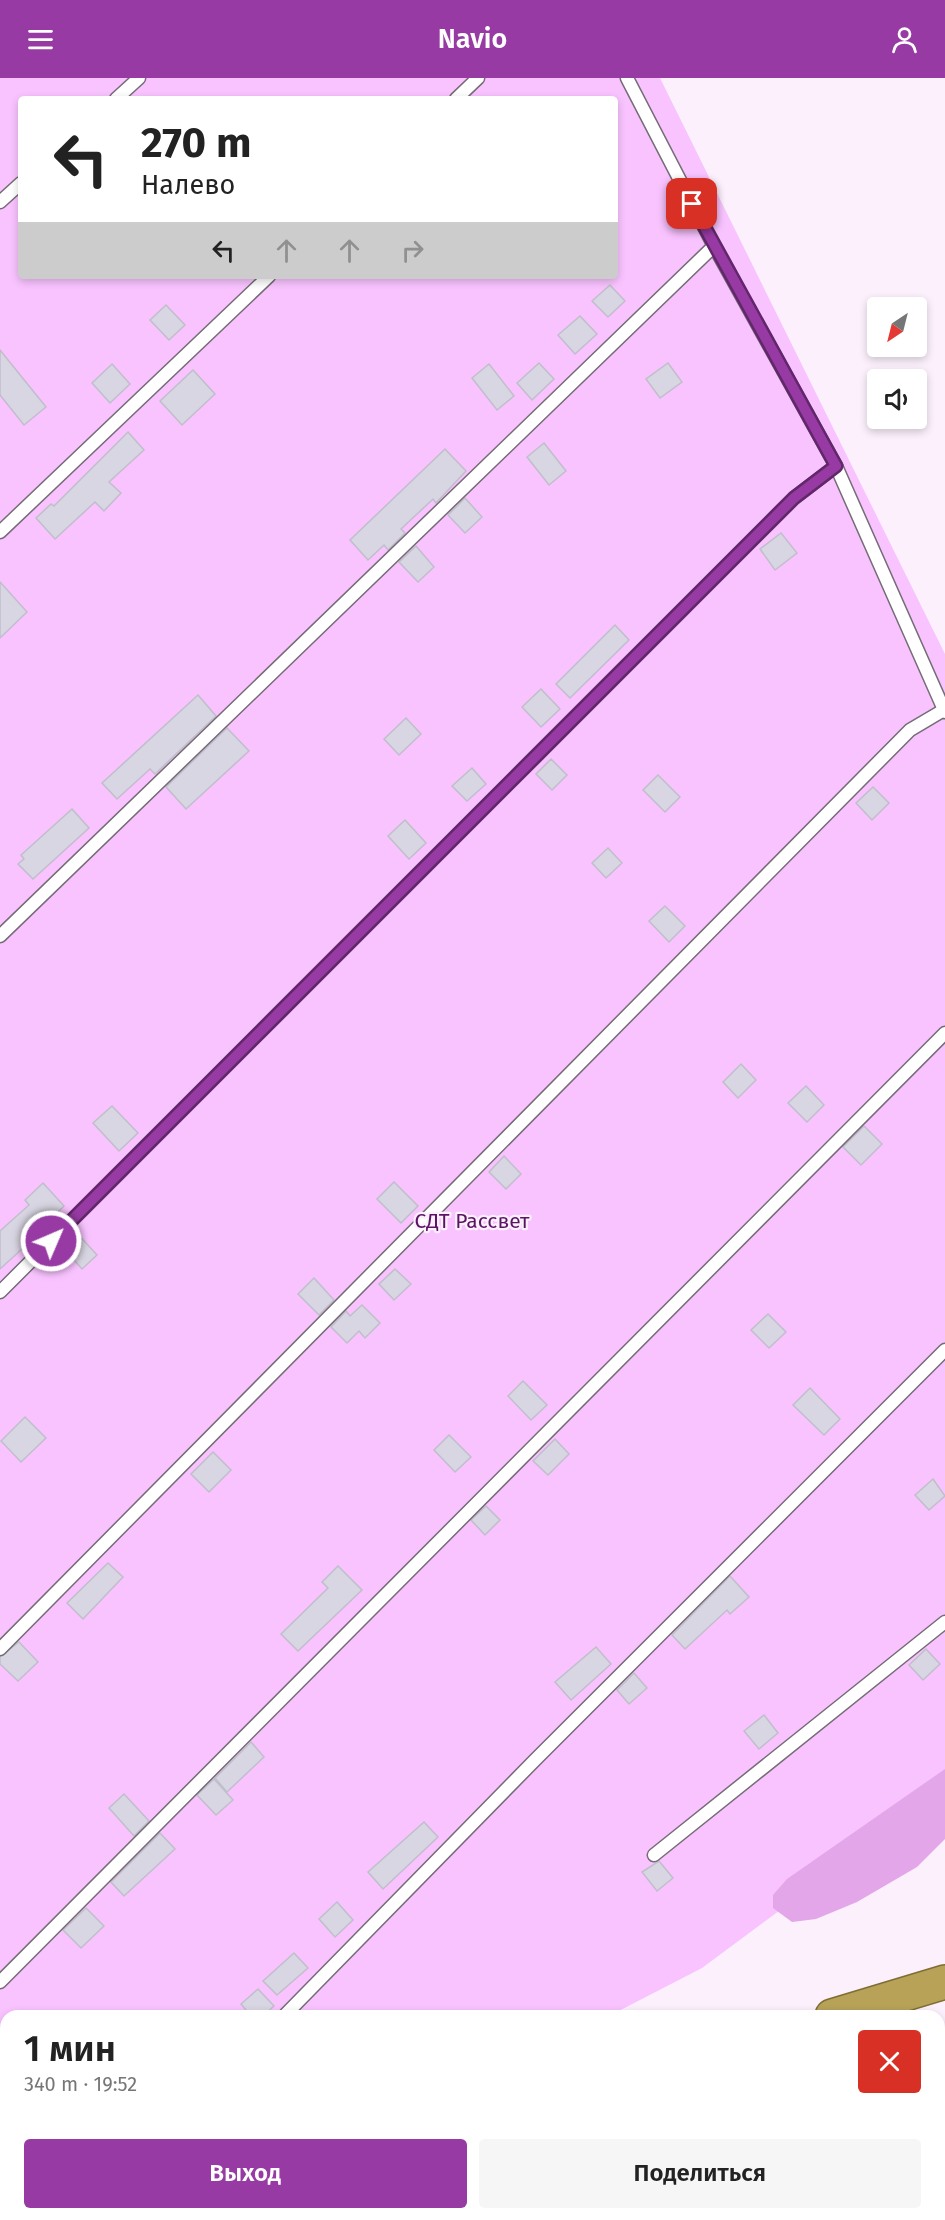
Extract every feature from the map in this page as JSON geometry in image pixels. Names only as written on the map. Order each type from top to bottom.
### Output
[{"type":"highway","points":[[852,2010],[945,1982]]},
{"type":"lane","points":[[119,96],[139,78]]},
{"type":"lane","points":[[459,96],[478,78]]},
{"type":"lane","points":[[0,1649],[910,730],[944,711],[836,466],[714,246],[627,78]]},
{"type":"lane","points":[[0,202],[18,186]]},
{"type":"lane","points":[[0,936],[714,246]]},
{"type":"lane","points":[[0,532],[266,279]]},
{"type":"lane","points":[[0,1292],[794,498],[836,466]]},
{"type":"lane","points":[[0,1982],[945,1033]]},
{"type":"lane","points":[[290,2010],[534,1761],[945,1350]]},
{"type":"lane","points":[[654,1856],[945,1622]]},
{"type":"green space","name":"СДТ Рассвет","points":[[0,78],[660,78],[945,654],[945,1788],[702,1968],[621,2010],[0,2010]]},
{"type":"shaded area","points":[[945,1769],[945,1839],[917,1867],[857,1902],[816,1919],[792,1922],[773,1908],[773,1895],[787,1879]]},
{"type":"building","points":[[610,285],[625,301],[608,317],[592,301]]},
{"type":"building","points":[[166,305],[185,325],[169,340],[150,320]]},
{"type":"building","points":[[580,316],[597,334],[575,354],[558,335]]},
{"type":"building","points":[[0,350],[46,407],[24,425],[0,395]]},
{"type":"building","points":[[539,363],[554,379],[532,400],[517,383]]},
{"type":"building","points":[[668,363],[682,382],[660,398],[646,379]]},
{"type":"building","points":[[112,364],[130,384],[110,403],[92,383]]},
{"type":"building","points":[[489,364],[514,396],[497,410],[472,378]]},
{"type":"building","points":[[193,370],[215,394],[182,425],[160,401]]},
{"type":"building","points":[[128,432],[144,450],[109,482],[121,493],[104,511],[95,502],[55,539],[36,518],[51,504],[54,506]]},
{"type":"building","points":[[544,443],[566,471],[549,485],[527,457]]},
{"type":"building","points":[[445,449],[466,471],[436,503],[433,499],[401,529],[405,533],[388,550],[384,545],[368,560],[350,540]]},
{"type":"building","points":[[465,498],[482,517],[465,533],[448,515]]},
{"type":"building","points":[[781,533],[797,553],[775,570],[760,549]]},
{"type":"building","points":[[416,546],[434,567],[418,582],[399,562]]},
{"type":"building","points":[[0,582],[27,612],[0,638]]},
{"type":"building","points":[[615,625],[629,640],[570,698],[556,684]]},
{"type":"building","points":[[541,689],[560,709],[541,727],[522,707]]},
{"type":"building","points":[[198,695],[216,716],[155,774],[150,769],[117,799],[102,783]]},
{"type":"building","points":[[406,718],[421,734],[399,755],[384,739]]},
{"type":"building","points":[[227,728],[249,751],[186,809],[166,787]]},
{"type":"building","points":[[551,759],[567,775],[552,790],[536,774]]},
{"type":"building","points":[[472,768],[486,784],[467,801],[452,786]]},
{"type":"building","points":[[658,775],[680,797],[665,812],[643,790]]},
{"type":"building","points":[[873,787],[889,803],[872,820],[856,803]]},
{"type":"building","points":[[72,809],[89,828],[33,879],[18,864],[24,859],[21,855]]},
{"type":"building","points":[[405,820],[426,843],[409,859],[388,836]]},
{"type":"building","points":[[608,848],[622,863],[606,878],[592,863]]},
{"type":"building","points":[[665,906],[685,926],[669,942],[649,921]]},
{"type":"building","points":[[741,1064],[756,1080],[738,1098],[723,1082]]},
{"type":"building","points":[[806,1086],[824,1105],[807,1122],[788,1103]]},
{"type":"building","points":[[112,1106],[138,1133],[119,1151],[93,1123]]},
{"type":"building","points":[[864,1126],[882,1144],[861,1165],[843,1147]]},
{"type":"building","points":[[504,1156],[521,1174],[506,1189],[489,1172]]},
{"type":"building","points":[[394,1182],[418,1206],[401,1223],[377,1199]]},
{"type":"building","points":[[43,1183],[64,1206],[58,1212],[63,1218],[48,1232],[45,1228],[0,1269],[0,1231],[29,1205],[25,1200]]},
{"type":"building","points":[[74,1230],[97,1255],[82,1269],[60,1244]]},
{"type":"building","points":[[395,1269],[411,1284],[394,1300],[379,1284]]},
{"type":"building","points":[[314,1278],[334,1300],[319,1315],[298,1294]]},
{"type":"building","points":[[362,1305],[380,1323],[365,1338],[359,1331],[347,1343],[331,1327],[346,1311],[350,1316]]},
{"type":"building","points":[[768,1314],[786,1332],[769,1348],[751,1330]]},
{"type":"building","points":[[523,1381],[547,1405],[531,1420],[508,1396]]},
{"type":"building","points":[[810,1388],[840,1419],[824,1435],[793,1405]]},
{"type":"building","points":[[25,1417],[46,1438],[21,1462],[1,1441]]},
{"type":"building","points":[[449,1435],[471,1457],[455,1472],[434,1450]]},
{"type":"building","points":[[555,1439],[569,1454],[548,1475],[533,1461]]},
{"type":"building","points":[[213,1452],[231,1470],[209,1492],[191,1474]]},
{"type":"building","points":[[933,1479],[945,1496],[929,1510],[915,1495]]},
{"type":"building","points":[[486,1506],[500,1520],[485,1535],[471,1520]]},
{"type":"building","points":[[108,1563],[123,1577],[83,1619],[67,1603]]},
{"type":"building","points":[[338,1566],[362,1590],[298,1651],[281,1634],[328,1588],[322,1582]]},
{"type":"building","points":[[730,1576],[749,1597],[730,1614],[727,1610],[685,1649],[672,1635]]},
{"type":"building","points":[[19,1642],[38,1662],[18,1681],[0,1664],[0,1657]]},
{"type":"building","points":[[596,1647],[611,1664],[571,1700],[555,1682]]},
{"type":"building","points":[[926,1649],[940,1664],[923,1680],[909,1665]]},
{"type":"building","points":[[634,1673],[647,1688],[629,1704],[617,1690]]},
{"type":"building","points":[[764,1715],[778,1733],[759,1749],[744,1731]]},
{"type":"building","points":[[251,1742],[264,1757],[227,1792],[215,1778]]},
{"type":"building","points":[[214,1779],[233,1800],[216,1815],[197,1795]]},
{"type":"building","points":[[124,1794],[149,1821],[134,1836],[109,1808]]},
{"type":"building","points":[[424,1822],[438,1837],[383,1889],[368,1872]]},
{"type":"building","points":[[160,1833],[175,1849],[124,1896],[111,1882]]},
{"type":"building","points":[[659,1861],[673,1878],[657,1891],[642,1872]]},
{"type":"building","points":[[337,1902],[353,1920],[335,1937],[319,1919]]},
{"type":"building","points":[[86,1908],[104,1926],[81,1948],[63,1930]]},
{"type":"building","points":[[294,1953],[308,1968],[277,1995],[263,1981]]},
{"type":"building","points":[[258,1989],[274,2006],[270,2010],[246,2010],[241,2004]]},
{"type":"route","points":[[51,1241],[794,498],[836,466],[692,204]]}]
